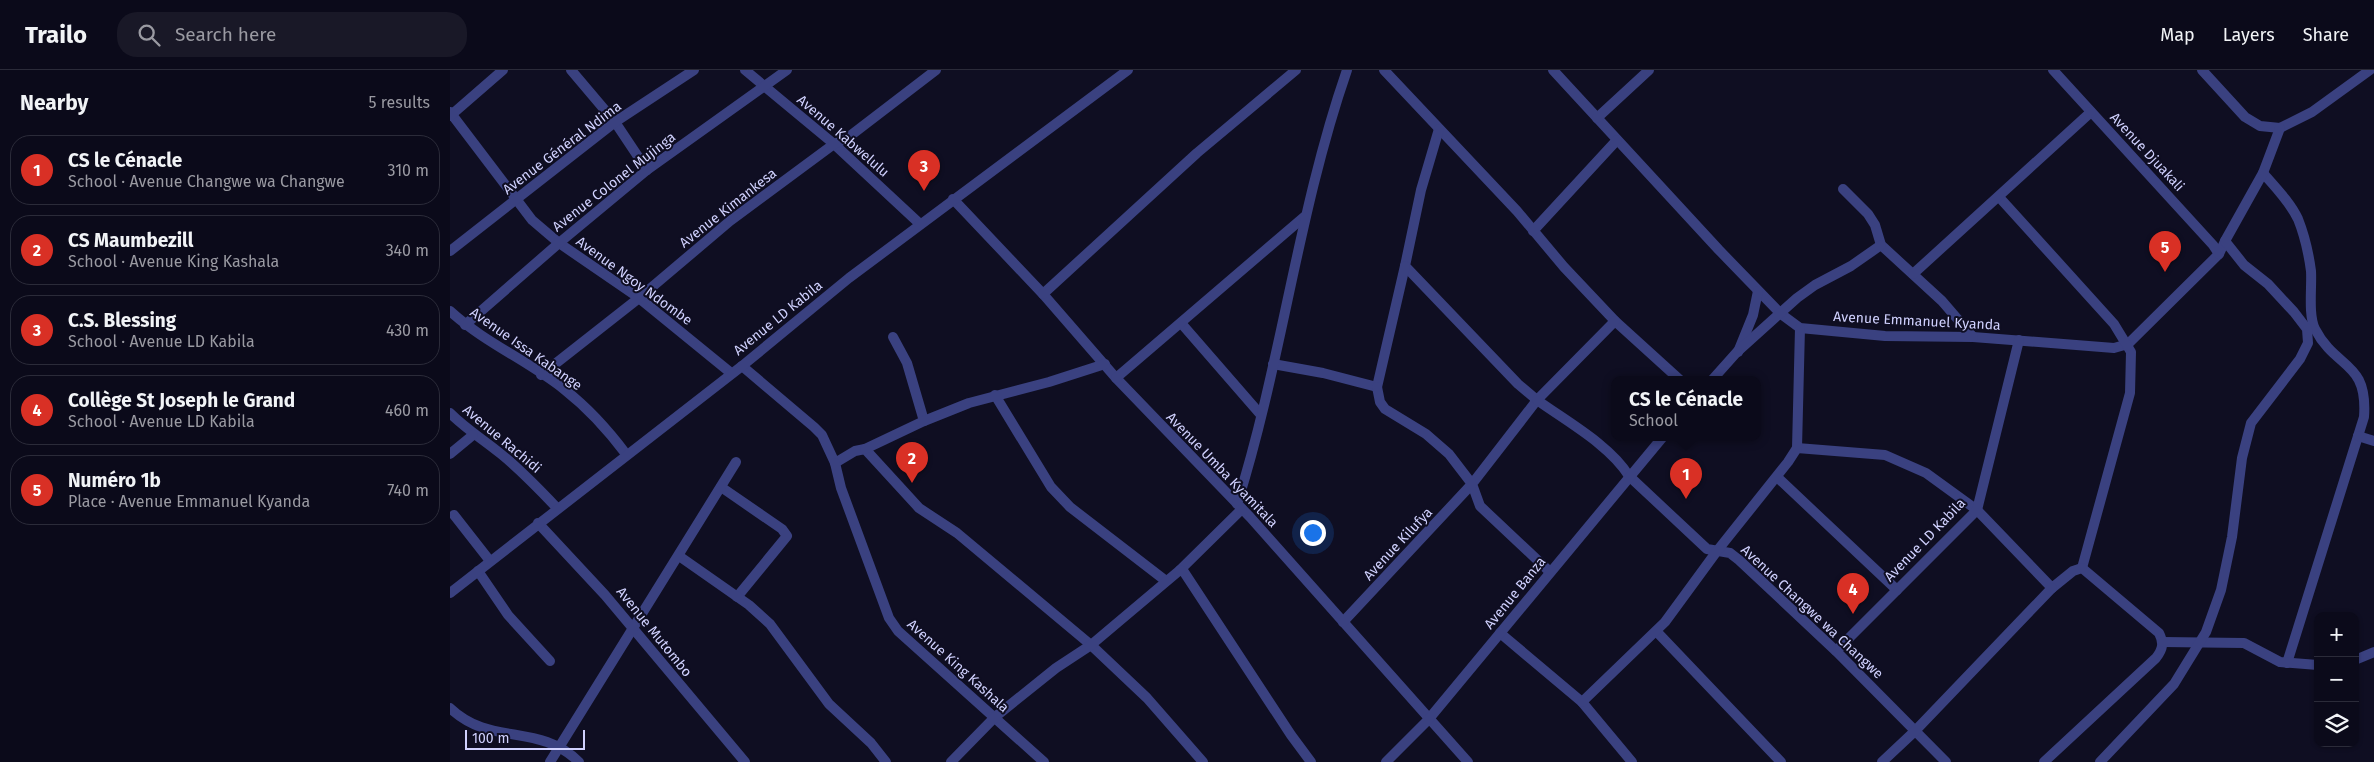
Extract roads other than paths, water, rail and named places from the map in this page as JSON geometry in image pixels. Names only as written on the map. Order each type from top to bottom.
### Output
[{"type":"street","points":[[451,114],[503,70]]},
{"type":"street","points":[[571,70],[615,122],[647,170]]},
{"type":"street","name":"Avenue Général Ndima","points":[[450,251],[615,122],[694,70]]},
{"type":"street","name":"Avenue Kabwelulu","points":[[745,70],[834,144],[920,224]]},
{"type":"street","name":"Avenue Colonel Mujinga","points":[[465,325],[647,170],[787,70]]},
{"type":"street","name":"Avenue Kimankesa","points":[[541,375],[639,298],[730,221],[834,144],[846,139],[936,70]]},
{"type":"street","name":"Avenue LD Kabila","points":[[450,593],[626,454],[742,366],[849,278],[1128,70]]},
{"type":"street","points":[[1043,294],[1191,159],[1296,70]]},
{"type":"street","points":[[951,762],[995,718],[1056,668],[1091,645],[1180,570],[1239,506],[1273,364],[1304,217],[1325,134],[1347,70]]},
{"type":"street","points":[[1384,70],[1534,231],[1614,321],[1676,376]]},
{"type":"street","points":[[1553,70],[1758,292],[1781,314],[1800,328],[1797,448],[1777,477],[1717,551],[1683,600],[1657,632],[1609,674],[1582,702]]},
{"type":"street","points":[[1597,118],[1648,70]]},
{"type":"street","name":"Avenue Djuakali","points":[[2053,70],[2213,244],[2219,254]]},
{"type":"street","points":[[2202,70],[2245,118],[2260,126],[2280,128],[2312,112],[2370,70]]},
{"type":"street","points":[[1913,274],[2092,112]]},
{"type":"street","name":"Avenue Ngoy Ndombe","points":[[451,114],[479,148],[516,201],[532,220],[559,243],[639,298],[731,373]]},
{"type":"street","points":[[2128,344],[2219,254],[2263,173],[2280,128]]},
{"type":"street","points":[[1439,129],[1421,190],[1377,387],[1380,402],[1385,409],[1426,434],[1450,454],[1472,484],[1480,506],[1550,572]]},
{"type":"street","points":[[1534,231],[1617,140]]},
{"type":"street","points":[[2100,762],[2174,684],[2188,663],[2212,618],[2221,590],[2232,537],[2242,458],[2251,423],[2300,359],[2308,343],[2311,271],[2298,219],[2263,173]]},
{"type":"street","points":[[1843,189],[1868,214],[1881,245],[1942,301],[1973,337]]},
{"type":"street","points":[[1998,196],[2114,324],[2128,344],[2132,364],[2130,393],[2082,568]]},
{"type":"street","name":"Avenue Umba Kyamitala","points":[[953,199],[1043,294],[1116,378],[1239,506],[1428,720],[1468,762]]},
{"type":"street","points":[[1116,378],[1304,217]]},
{"type":"street","points":[[2225,241],[2244,265],[2268,284],[2324,344],[2354,371],[2362,384],[2366,397],[2364,417],[2287,663]]},
{"type":"street","points":[[1716,376],[1737,352],[1815,285],[1851,266],[1881,245]]},
{"type":"street","name":"Avenue Changwe wa Changwe","points":[[1405,266],[1518,384],[1536,400],[1608,452],[1622,465],[1628,476],[1707,549],[1730,553],[1739,560],[1836,651],[1946,762]]},
{"type":"street","points":[[1737,352],[1753,315],[1758,292]]},
{"type":"street","name":"Avenue Issa Kabange","points":[[450,311],[465,325],[564,388],[609,431],[626,454]]},
{"type":"street","name":"Avenue Kilufya","points":[[1343,622],[1472,484],[1536,400],[1614,321]]},
{"type":"street","points":[[1180,323],[1260,415]]},
{"type":"street","name":"Avenue Emmanuel Kyanda","points":[[1800,328],[1885,336],[1973,337],[2114,348],[2128,344]]},
{"type":"street","points":[[893,337],[907,363],[924,421]]},
{"type":"street","name":"Avenue LD Kabila","points":[[1836,651],[1977,510],[2019,340]]},
{"type":"street","points":[[835,463],[854,451],[864,449],[924,421],[995,396],[1049,382],[1105,364]]},
{"type":"street","points":[[1273,364],[1377,387]]},
{"type":"street","name":"Avenue King Kashala","points":[[742,366],[822,435],[835,463],[841,488],[889,618],[898,631],[914,648],[1044,762]]},
{"type":"street","points":[[995,396],[1057,494],[1070,508],[1104,536],[1166,581]]},
{"type":"street","name":"Avenue Rachidi","points":[[450,413],[473,434],[500,453],[557,508]]},
{"type":"street","points":[[450,454],[473,434]]},
{"type":"street","points":[[2358,436],[2374,441]]},
{"type":"street","name":"Avenue Banza","points":[[1386,762],[1428,720],[1628,476],[1659,441]]},
{"type":"street","points":[[1797,448],[1885,455],[1926,473],[1977,510],[2052,588]]},
{"type":"street","points":[[864,449],[919,508],[957,533],[1091,645],[1147,698],[1203,762]]},
{"type":"street","points":[[550,762],[736,462]]},
{"type":"street","points":[[1777,477],[1896,590]]},
{"type":"street","points":[[722,487],[782,529],[787,536],[737,597]]},
{"type":"street","points":[[454,515],[490,561]]},
{"type":"street","name":"Avenue Mutombo","points":[[538,523],[634,628],[745,762]]},
{"type":"street","points":[[679,556],[737,597],[770,624],[829,704],[872,743],[886,762]]},
{"type":"street","points":[[1882,762],[1915,731],[2052,588],[2073,571],[2082,568]]},
{"type":"street","points":[[2044,762],[2156,658],[2162,650],[2163,642],[2160,632],[2082,568]]},
{"type":"street","points":[[1180,570],[1184,572],[1286,728],[1312,762]]},
{"type":"street","points":[[478,571],[508,615],[550,661]]},
{"type":"street","points":[[1657,632],[1782,762]]},
{"type":"street","points":[[1500,633],[1582,702],[1632,762]]},
{"type":"street","points":[[2163,642],[2244,643],[2272,658],[2287,663],[2314,665]]},
{"type":"street","points":[[2359,658],[2374,652]]},
{"type":"street","points":[[450,708],[476,727],[539,738],[568,751],[578,762]]},
{"type":"place","name":"C.S. Blessing","points":[[924,191]]},
{"type":"place","name":"Numéro 1b","points":[[2165,272]]},
{"type":"place","name":"CS Maumbezill","points":[[912,483]]},
{"type":"place","name":"CS le Cénacle","points":[[1686,499]]},
{"type":"place","name":"Collège St Joseph le Grand","points":[[1853,614]]}]
